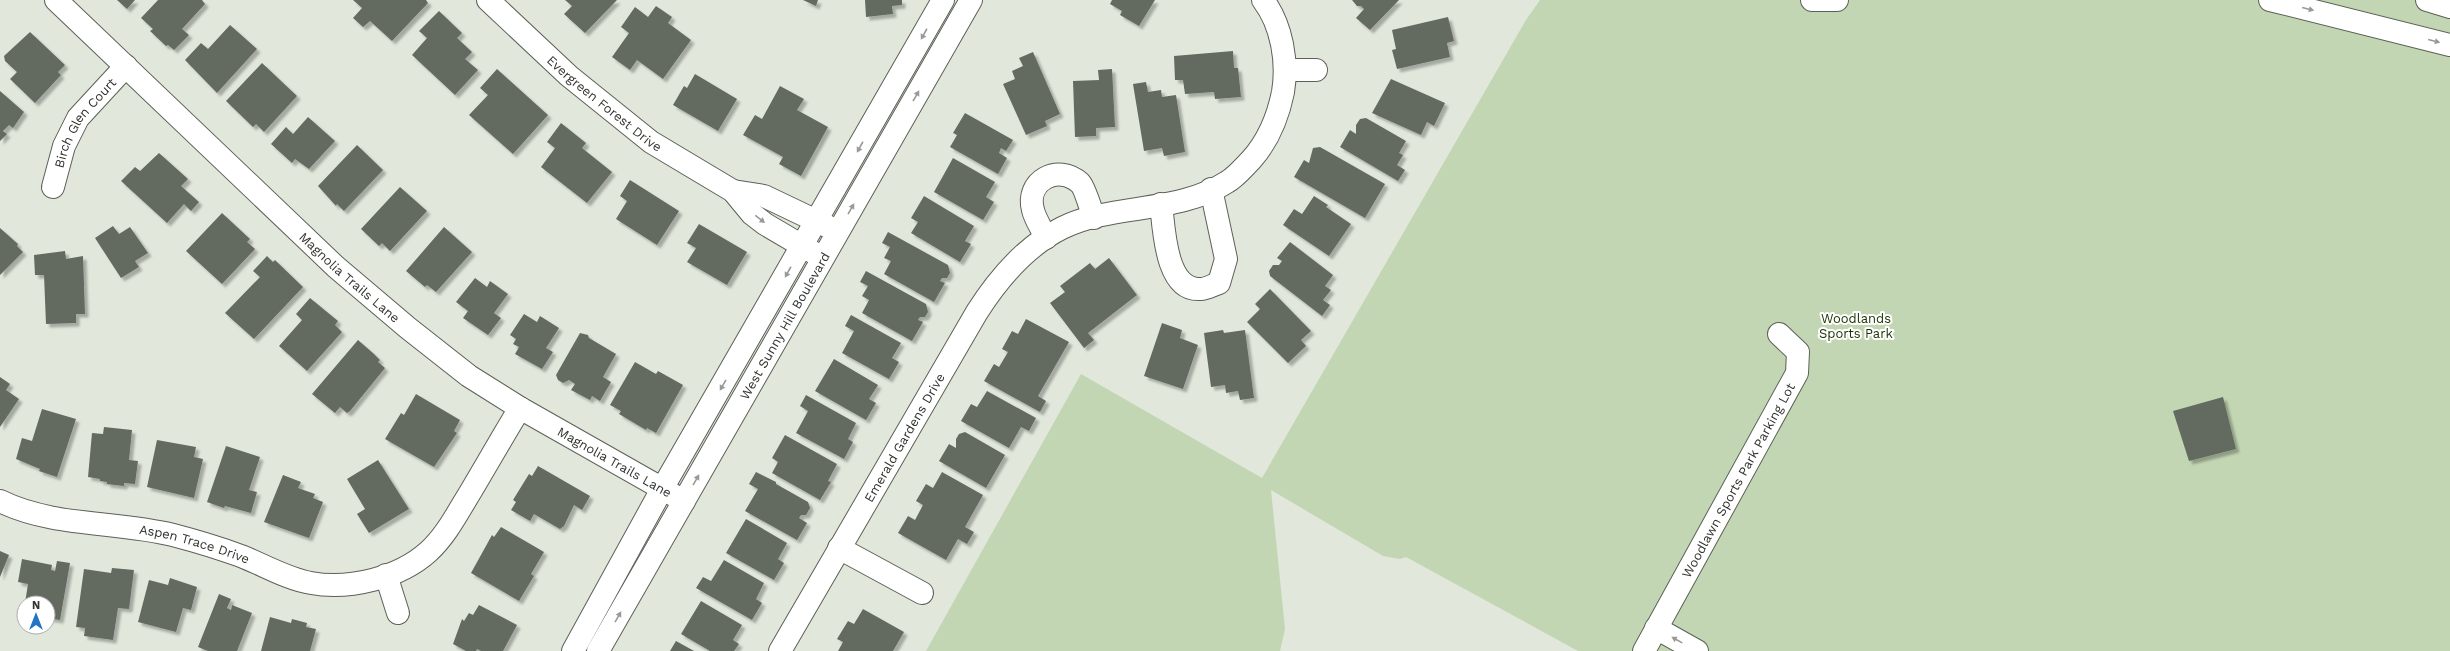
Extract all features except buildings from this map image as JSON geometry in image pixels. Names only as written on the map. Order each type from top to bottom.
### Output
[{"type":"street","name":"Magnolia Trails Lane","points":[[56,0],[341,271],[408,328],[469,376],[520,408],[684,501]]},
{"type":"street","name":"Evergreen Forest Drive","points":[[488,0],[569,76],[651,142],[734,191],[764,196],[816,222],[838,231]]},
{"type":"street","name":"West Sunny Hill Boulevard","points":[[573,651],[662,489],[943,0]]},
{"type":"street","name":"West Sunny Hill Boulevard","points":[[598,651],[971,0]]},
{"type":"street","name":"Emerald Gardens Drive","points":[[780,651],[988,295],[1021,258],[1046,238],[1062,228],[1122,210],[1184,199],[1227,182],[1261,149],[1281,103],[1285,70],[1281,42],[1275,23],[1263,0]]},
{"type":"street","points":[[1812,0],[1837,0]]},
{"type":"street","points":[[2270,0],[2450,45]]},
{"type":"street","points":[[2427,0],[2450,7]]},
{"type":"street","name":"Birch Glen Court","points":[[53,187],[64,146],[78,118],[126,66]]},
{"type":"street","points":[[1285,70],[1316,70]]},
{"type":"street","points":[[1046,238],[1032,209],[1033,192],[1040,182],[1053,174],[1069,175],[1081,184],[1094,218]]},
{"type":"street","points":[[1161,204],[1168,255],[1174,270],[1186,285],[1201,289],[1219,283],[1226,259],[1211,189]]},
{"type":"street","name":"Evergreen Forest Drive","points":[[734,191],[752,214],[823,258]]},
{"type":"street","name":"Woodlawn Sports Park Parking Lot","points":[[1644,651],[1797,373],[1798,352],[1779,334]]},
{"type":"street","name":"Aspen Trace Drive","points":[[0,501],[17,510],[128,527],[214,546],[310,583],[348,584],[386,575],[415,561],[428,552],[441,537],[520,408]]},
{"type":"street","points":[[839,548],[922,593]]},
{"type":"street","points":[[386,575],[398,613]]},
{"type":"street","points":[[1656,628],[1697,651]]},
{"type":"green space","name":"Woodlands Sports Park","points":[[1540,0],[2450,0],[2450,651],[1578,651],[1406,557],[1400,559],[1383,556],[1271,490],[1285,629],[1280,651],[926,651],[1081,374],[1262,478],[1526,20]]}]
